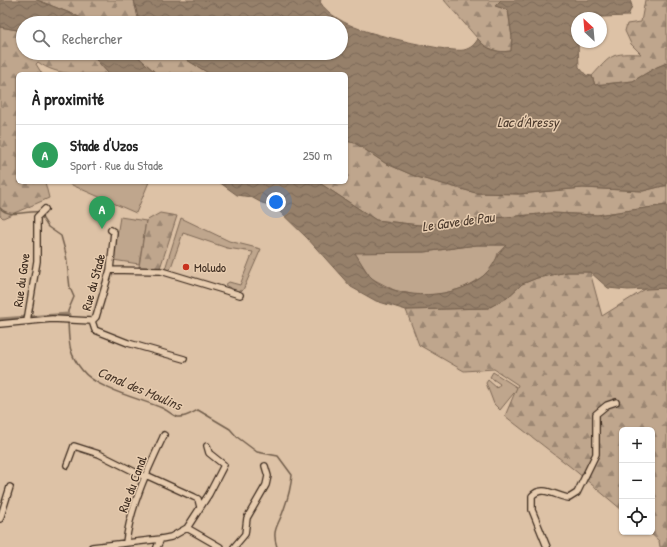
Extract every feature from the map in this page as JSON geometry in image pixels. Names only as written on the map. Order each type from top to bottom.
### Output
[{"type":"street","name":"Rue du Gave","points":[[27,319],[37,262],[37,217],[43,211]]},
{"type":"street","name":"Rue du Stade","points":[[0,324],[27,319],[92,321],[96,317],[110,270],[114,232],[111,230]]},
{"type":"street","points":[[110,270],[160,270],[240,295]]},
{"type":"street","points":[[92,321],[95,330],[128,343],[184,359]]},
{"type":"street","points":[[547,547],[532,510],[531,502],[535,493],[547,491],[569,498],[576,495],[596,454],[596,414],[607,405],[616,402]]},
{"type":"street","name":"Rue du Canal","points":[[126,542],[128,528],[145,478],[164,435]]},
{"type":"street","points":[[67,465],[74,446],[99,454],[145,478],[148,476],[197,498],[208,496]]},
{"type":"street","points":[[92,547],[171,537],[187,528],[208,496],[224,465],[222,461],[209,453],[207,446]]},
{"type":"street","points":[[234,547],[245,534],[247,518],[266,485],[268,476],[265,466]]},
{"type":"street","points":[[0,519],[10,486]]},
{"type":"street","points":[[197,498],[200,507]]},
{"type":"street","points":[[187,528],[220,547]]},
{"type":"street","points":[[157,547],[160,539]]},
{"type":"green space","points":[[37,0],[134,0],[138,16],[77,16]]},
{"type":"green space","points":[[444,0],[501,0],[496,6],[508,10],[512,37],[511,51],[500,52],[484,46]]},
{"type":"green space","points":[[645,0],[667,0],[667,63],[633,81],[595,85],[592,76],[608,59],[613,56],[624,54],[641,54],[631,44],[625,31],[627,24],[641,22]]},
{"type":"green space","points":[[0,27],[16,30],[16,60],[96,60],[107,72],[63,72],[46,67],[38,62],[36,64],[41,72],[16,72],[16,184],[46,184],[49,198],[3,218],[0,215]]},
{"type":"green space","points":[[142,60],[187,60],[207,72],[155,72]]},
{"type":"green space","points":[[348,141],[355,143],[385,163],[417,177],[476,193],[519,194],[583,188],[643,191],[667,185],[667,205],[597,215],[551,213],[419,225],[376,220],[321,184],[348,184]]},
{"type":"green space","points":[[70,184],[148,184],[136,213]]},
{"type":"green space","points":[[160,213],[177,216],[160,268],[139,267],[146,221]]},
{"type":"green space","points":[[120,217],[146,221],[139,264],[113,260]]},
{"type":"green space","points":[[181,218],[229,241],[261,249],[243,290],[237,292],[225,285],[229,282],[240,285],[253,252],[227,248],[183,233],[170,270],[165,269]]},
{"type":"green space","points":[[477,245],[507,245],[498,253],[495,264],[482,277],[463,288],[445,293],[420,296],[394,290],[371,278],[354,252],[424,252]]},
{"type":"green space","points":[[567,272],[590,272],[602,316],[647,288],[667,288],[667,547],[660,547],[659,541],[652,535],[655,535],[655,427],[619,427],[619,507],[572,468],[505,416],[518,385],[494,369],[464,371],[419,345],[406,310],[488,308],[507,298],[522,284],[537,278]]},
{"type":"green space","points":[[493,372],[518,388],[500,410],[494,404],[486,383],[488,380],[497,388],[500,384],[490,377]]},
{"type":"water","points":[[0,0],[37,0],[77,16],[16,16],[16,30],[0,27]]},
{"type":"water","name":"Lac d'Aressy","points":[[134,0],[321,0],[320,2],[323,7],[335,16],[138,16]]},
{"type":"water","name":"Lac d'Aressy","points":[[501,0],[630,0],[632,6],[628,16],[607,17],[607,12],[571,12],[571,48],[578,48],[579,67],[586,75],[592,76],[595,85],[633,81],[667,63],[667,185],[643,191],[583,188],[519,194],[476,193],[417,177],[385,163],[355,143],[348,141],[348,72],[207,72],[187,60],[348,60],[348,23],[368,32],[445,49],[464,50],[474,45],[478,39],[485,46],[493,50],[501,52],[511,51],[512,37],[508,10],[495,6]]},
{"type":"water","points":[[96,60],[142,60],[155,72],[107,72]]},
{"type":"water","points":[[222,184],[321,184],[376,220],[419,225],[551,213],[597,215],[667,205],[667,288],[628,290],[608,288],[590,272],[567,272],[537,278],[522,284],[507,298],[488,308],[406,310],[376,301],[351,287],[307,238],[274,206],[262,203],[251,197],[237,195]],"holes":[[[477,245],[506,245],[487,272],[472,284],[443,293],[428,295],[412,294],[383,286],[369,275],[355,253],[424,252]]]},
{"type":"waterway","points":[[0,208],[14,214],[39,212]]},
{"type":"waterway","name":"Canal des Moulins","points":[[41,216],[48,227],[61,236],[66,254],[70,288],[74,297],[68,311],[68,317]]},
{"type":"waterway","points":[[0,320],[68,315]]},
{"type":"waterway","name":"Canal des Moulins","points":[[68,321],[69,341],[74,358],[82,370],[97,383],[119,393],[162,408],[178,417],[186,416],[198,410],[230,429],[237,437],[257,452],[278,456],[292,475],[287,501],[275,531],[275,541],[277,547]]},
{"type":"place","name":"Stade d'Uzos","points":[[102,229]]},
{"type":"place","name":"Moludo","points":[[186,267]]},
{"type":"water label","name":"Le Gave de Pau","points":[[458,221]]}]
